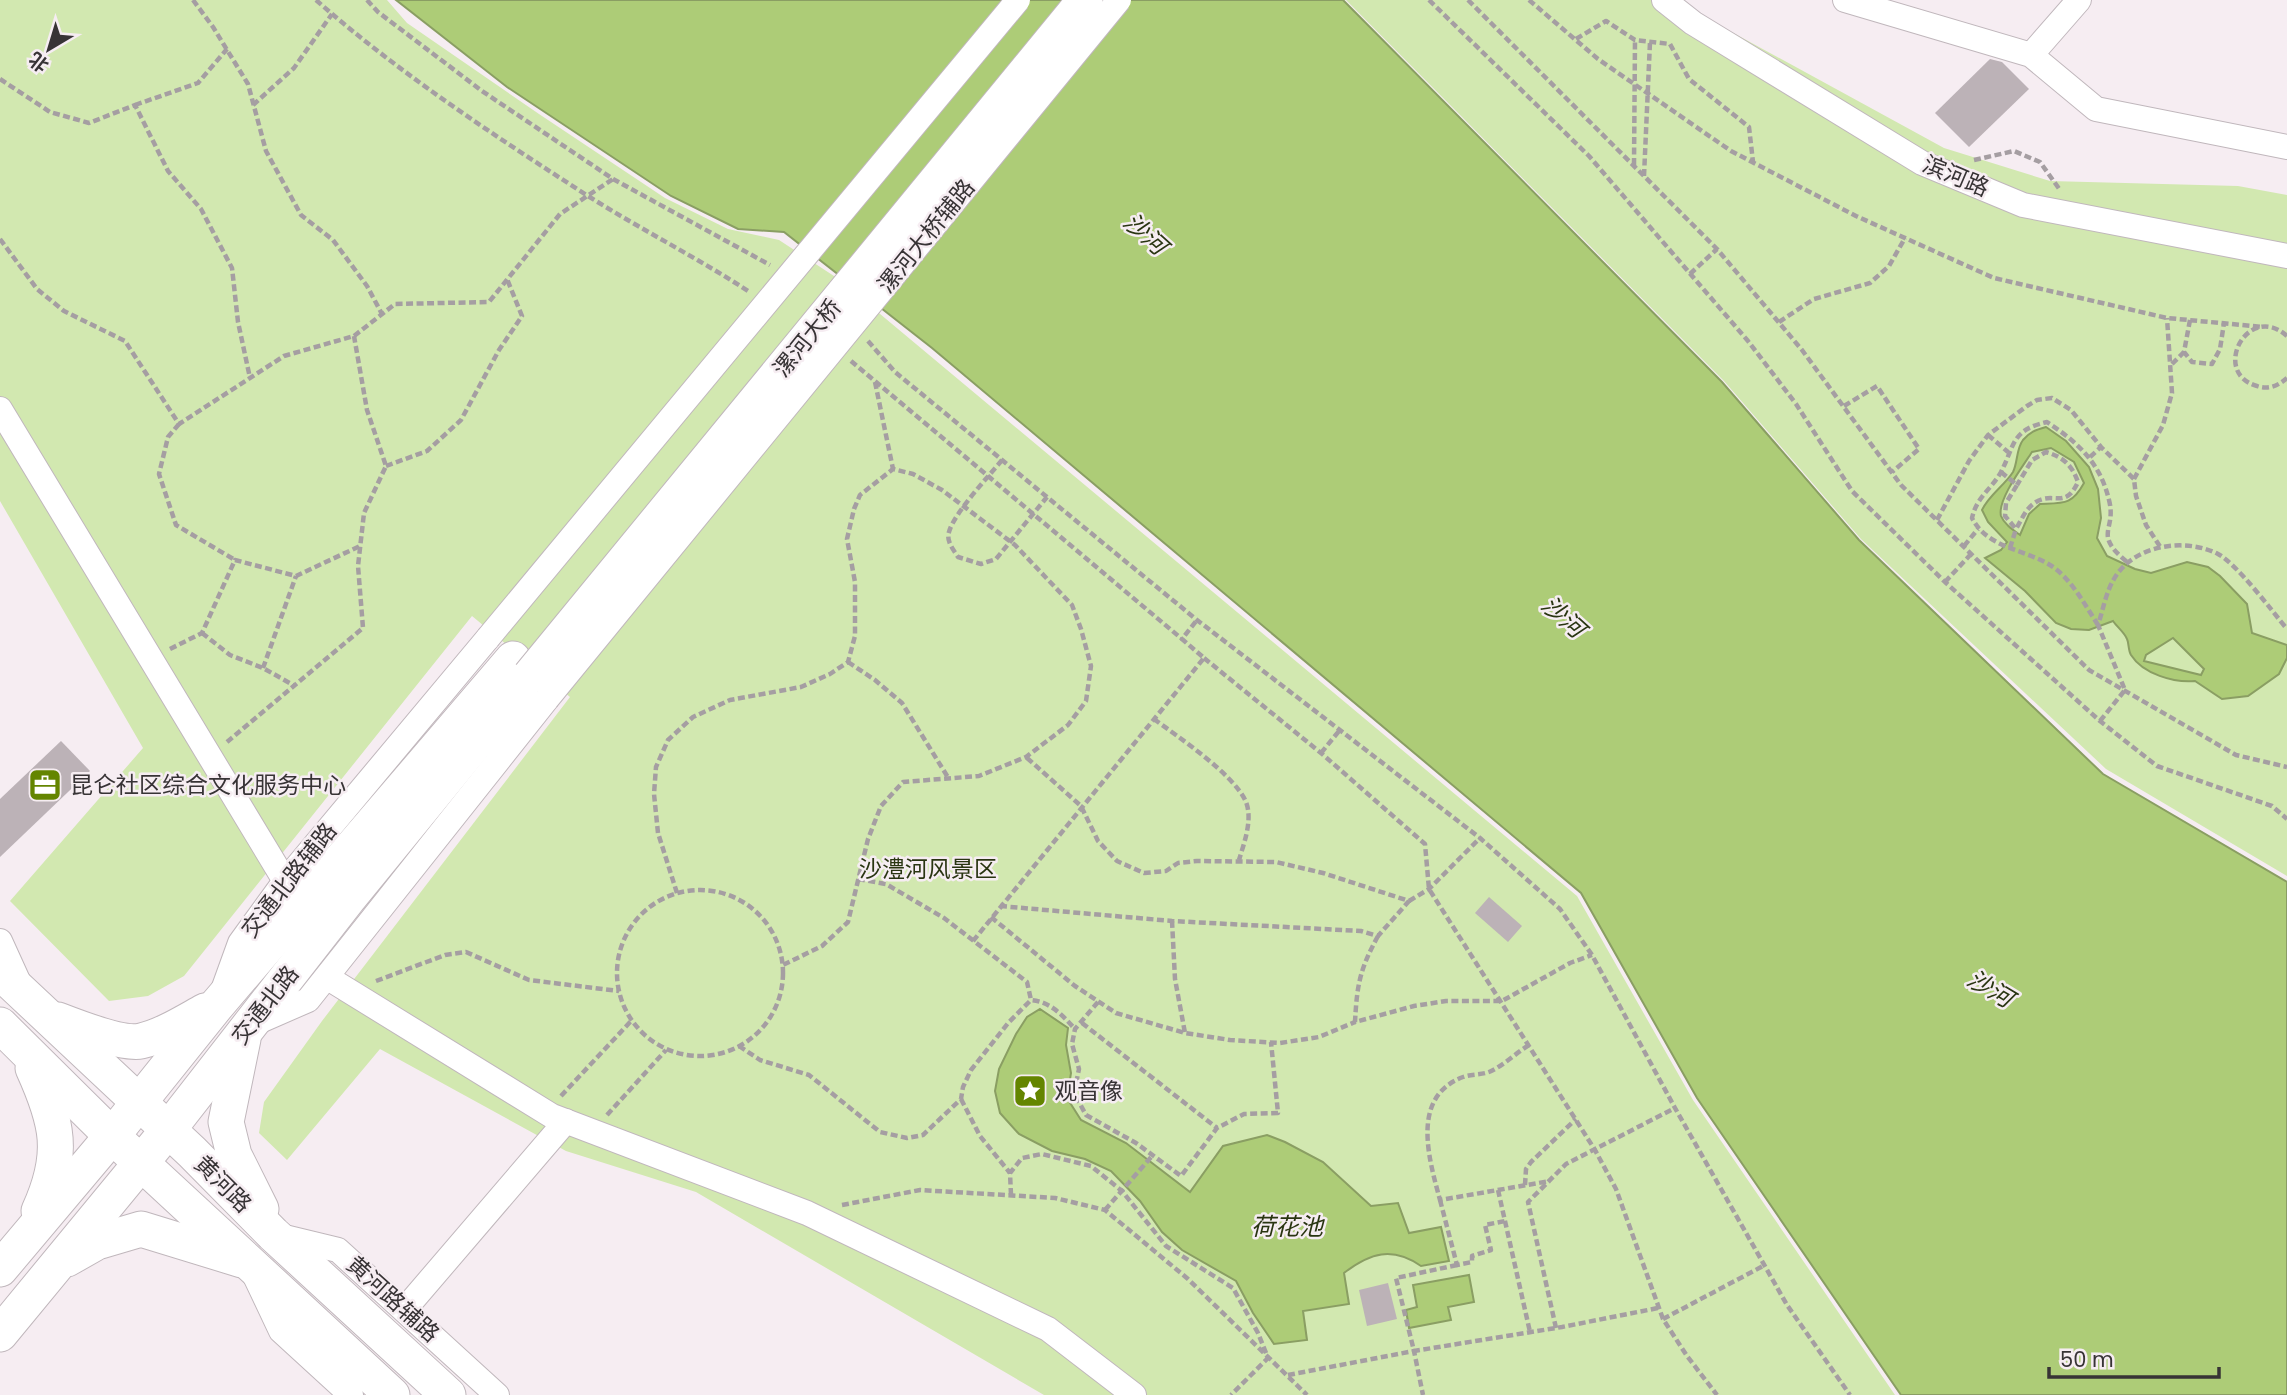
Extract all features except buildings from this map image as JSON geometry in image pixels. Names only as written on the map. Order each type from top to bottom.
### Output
[{"type":"main road","name":"漯河大桥","points":[[519,668],[1056,0]]},
{"type":"main road","name":"漯河大桥","points":[[519,668],[1085,0]]},
{"type":"main road","name":"交通北路","points":[[0,1269],[218,1005],[519,668]]},
{"type":"main road","name":"交通北路","points":[[0,1334],[167,1130],[519,668]]},
{"type":"main road","name":"黄河路","points":[[0,972],[273,1234],[448,1395]]},
{"type":"main road","points":[[36,1007],[101,1035],[139,1042],[218,1005]]},
{"type":"main road","points":[[246,1028],[226,1122],[234,1155],[273,1234]]},
{"type":"main road","points":[[7,1032],[50,1105],[57,1150],[48,1190],[28,1236]]},
{"type":"main road","name":"黄河路","points":[[7,1032],[112,1136],[392,1395]]},
{"type":"main road","points":[[55,1266],[97,1242],[141,1229],[247,1261]]},
{"type":"street","points":[[246,1028],[308,1000],[328,978],[519,668],[1018,0]]},
{"type":"street","name":"漯河大桥辅路","points":[[519,668],[1119,0]]},
{"type":"street","name":"滨河路","points":[[1664,0],[1693,23],[1922,163],[2023,205],[2287,256]]},
{"type":"street","points":[[1845,0],[2031,55],[2096,109],[2287,147]]},
{"type":"street","points":[[2031,55],[2079,0]]},
{"type":"street","points":[[0,409],[285,881]]},
{"type":"street","name":"交通北路辅路","points":[[218,1005],[240,943],[285,881],[519,668]]},
{"type":"street","points":[[0,941],[36,1007]]},
{"type":"street","points":[[328,978],[556,1117],[807,1213],[1048,1329],[1134,1395]]},
{"type":"street","points":[[404,1309],[556,1117]]},
{"type":"street","name":"黄河路辅路","points":[[273,1234],[338,1250],[497,1395]]},
{"type":"street","points":[[247,1261],[281,1331],[351,1395]]},
{"type":"path","points":[[193,0],[214,27],[248,85],[266,151],[301,215],[333,240],[367,286],[382,314]]},
{"type":"path","points":[[367,0],[378,12],[482,92],[613,179],[773,267]]},
{"type":"path","points":[[1429,0],[1589,156],[1748,341],[1796,404],[1852,491],[1945,582],[2100,722],[2157,765],[2272,806],[2287,819]]},
{"type":"path","points":[[1468,0],[1717,249],[1802,350],[1901,485],[2089,670],[2236,755],[2287,767]]},
{"type":"path","points":[[1529,0],[1635,84],[1731,151],[1856,216],[1994,278],[2166,318],[2287,331]]},
{"type":"path","points":[[253,105],[294,68],[332,14]]},
{"type":"path","points":[[1576,39],[1606,21],[1635,40],[1670,44],[1689,79],[1749,127],[1754,163]]},
{"type":"path","points":[[1634,166],[1635,40]]},
{"type":"path","points":[[1644,177],[1650,42]]},
{"type":"path","points":[[0,79],[50,113],[89,123],[198,83],[227,49]]},
{"type":"path","points":[[135,105],[167,171],[201,209],[232,268],[238,322],[250,378]]},
{"type":"path","points":[[1937,169],[2014,150],[2040,162],[2080,216]]},
{"type":"path","points":[[361,545],[296,576],[234,560],[176,524],[159,474],[168,437],[179,424],[284,356],[354,336],[395,304],[489,302],[560,214],[613,179]]},
{"type":"path","points":[[1779,322],[1814,299],[1870,283],[1889,266],[1905,238]]},
{"type":"path","points":[[0,239],[37,289],[64,311],[125,341],[179,424]]},
{"type":"path","points":[[1690,274],[1717,249]]},
{"type":"path","points":[[386,466],[427,451],[461,420],[499,350],[522,316],[507,279]]},
{"type":"path","points":[[2161,548],[2146,525],[2136,496],[2134,479],[2163,425],[2172,393],[2166,318]]},
{"type":"path","points":[[2171,365],[2184,352],[2190,320]]},
{"type":"path","points":[[2184,352],[2192,362],[2212,364],[2220,349],[2224,324]]},
{"type":"path","points":[[2263,327],[2245,334],[2239,342],[2235,351],[2238,371],[2252,385],[2262,388],[2272,387],[2287,379]]},
{"type":"path","points":[[2279,330],[2287,336]]},
{"type":"path","points":[[858,333],[869,341],[895,372],[1047,497],[1197,620],[1480,838],[1560,909],[1592,955],[1787,1305],[1850,1395]]},
{"type":"path","points":[[211,757],[363,628],[358,566],[365,513],[386,466],[366,410],[354,336]]},
{"type":"path","points":[[875,382],[893,470]]},
{"type":"path","points":[[1844,406],[1877,386],[1919,449],[1892,472]]},
{"type":"path","points":[[1937,520],[1969,461],[1988,435],[2037,400],[2052,398],[2071,410],[2101,447],[2134,479]]},
{"type":"path","points":[[2125,690],[2098,625],[2067,581],[2051,565],[1988,538],[1978,530],[1972,518],[1975,504],[2001,472],[2008,452],[2018,436],[2031,425],[2046,422],[2064,433],[2090,457],[2110,502],[2107,539],[2114,551],[2127,562]]},
{"type":"path","points":[[1988,435],[2008,452]]},
{"type":"path","points":[[2090,457],[2101,447]]},
{"type":"path","points":[[2010,548],[2016,529],[2027,510],[2038,500],[2065,499],[2073,492],[2078,482],[2074,469],[2059,456],[2046,452],[2032,460],[2006,503],[2005,516],[2016,529]]},
{"type":"path","points":[[1002,460],[964,507],[948,533],[949,543],[958,557],[981,564],[996,559],[1047,497]]},
{"type":"path","points":[[677,892],[658,833],[654,794],[656,767],[668,740],[693,717],[730,700],[802,688],[848,662],[855,636],[855,582],[848,539],[854,509],[860,495],[893,470],[914,474],[942,490],[1012,542],[1072,605],[1082,629],[1091,666],[1086,701],[1068,725],[1026,757],[979,776],[903,782],[881,806],[868,839],[848,922],[822,946],[783,965]]},
{"type":"path","points":[[2001,472],[2017,485]]},
{"type":"path","points":[[1964,546],[1978,530]]},
{"type":"path","points":[[2098,625],[2113,580],[2127,562],[2161,548],[2185,543],[2220,555],[2249,583],[2287,629]]},
{"type":"path","points":[[1945,582],[1972,554]]},
{"type":"path","points":[[151,657],[202,634],[234,560]]},
{"type":"path","points":[[263,668],[296,576]]},
{"type":"path","points":[[1197,620],[1182,639],[1321,753],[1425,844],[1429,889],[1595,1150],[1616,1189],[1663,1319],[1717,1395]]},
{"type":"path","points":[[202,634],[230,655],[263,668],[295,686]]},
{"type":"path","points":[[973,940],[1204,657]]},
{"type":"path","points":[[848,662],[902,703],[949,779]]},
{"type":"path","points":[[2100,722],[2125,690]]},
{"type":"path","points":[[1153,718],[1212,764],[1235,786],[1246,802],[1246,838],[1239,860]]},
{"type":"path","points":[[1321,753],[1339,731]]},
{"type":"path","points":[[1026,757],[1081,806],[1098,841],[1117,861],[1144,873],[1166,871],[1178,863],[1239,860],[1276,862],[1409,901]]},
{"type":"path","points":[[1355,1022],[1363,964],[1378,936],[1409,901],[1429,889],[1480,838]]},
{"type":"path","points":[[858,879],[886,884],[944,918],[1027,982],[1031,1000]]},
{"type":"path","points":[[701,890],[725,894],[747,904],[765,921],[777,942],[783,965],[781,990],[773,1013],[759,1032],[739,1046],[714,1055],[688,1055],[666,1050],[632,1020],[619,991],[617,965],[623,941],[636,920],[654,903],[677,892],[701,890]]},
{"type":"path","points":[[1000,906],[1361,931],[1378,936]]},
{"type":"path","points":[[992,917],[1098,1002],[1116,1013],[1185,1033],[1230,1040],[1271,1042],[1319,1037],[1355,1022],[1414,1006],[1446,1001],[1502,1001],[1570,963],[1592,955]]},
{"type":"path","points":[[1172,920],[1175,979],[1185,1033]]},
{"type":"path","points":[[349,992],[445,955],[466,952],[529,980],[619,991]]},
{"type":"path","points":[[1011,1195],[1010,1173],[980,1136],[961,1099],[962,1087],[971,1070],[1009,1022],[1031,1000],[1043,1001],[1060,1012],[1075,1029]]},
{"type":"path","points":[[1098,1002],[1075,1029],[1072,1044],[1079,1069],[1074,1093],[1086,1115],[1136,1143],[1181,1176],[1217,1128],[1244,1114],[1278,1113],[1271,1042]]},
{"type":"path","points":[[556,1117],[632,1020]]},
{"type":"path","points":[[1082,1023],[1217,1128]]},
{"type":"path","points":[[1457,1265],[1426,1139],[1428,1120],[1438,1092],[1462,1077],[1488,1072],[1529,1045]]},
{"type":"path","points":[[739,1046],[761,1060],[809,1075],[880,1132],[907,1138],[923,1135],[961,1099]]},
{"type":"path","points":[[592,1131],[666,1050]]},
{"type":"path","points":[[1556,1328],[1528,1202],[1566,1164],[1675,1108]]},
{"type":"path","points":[[1525,1185],[1524,1177],[1531,1162],[1576,1119]]},
{"type":"path","points":[[1010,1173],[1022,1158],[1042,1154],[1091,1166],[1122,1191],[1166,1246],[1233,1287],[1268,1358]]},
{"type":"path","points":[[1105,1210],[1152,1156]]},
{"type":"path","points":[[1440,1200],[1550,1181]]},
{"type":"path","points":[[807,1213],[919,1190],[1055,1198],[1105,1210],[1188,1279],[1307,1395]]},
{"type":"path","points":[[1498,1190],[1530,1332]]},
{"type":"path","points":[[1423,1395],[1396,1278],[1472,1262],[1472,1256],[1491,1250],[1485,1225],[1505,1221]]},
{"type":"path","points":[[1663,1319],[1765,1265]]},
{"type":"path","points":[[1287,1375],[1658,1308]]},
{"type":"path","points":[[1231,1395],[1268,1358]]},
{"type":"green space","name":"沙澧河风景区","points":[[0,0],[387,0],[407,23],[665,198],[728,229],[779,240],[837,278],[1577,896],[1693,1100],[1895,1395],[1044,1395],[696,1192],[566,1151],[380,1049],[287,1160],[259,1133],[264,1102],[322,1021],[570,697],[472,616],[184,976],[148,996],[109,1001],[10,901],[143,748],[0,501]]},
{"type":"green space","points":[[1346,0],[1684,0],[1706,18],[1944,148],[2050,181],[2238,186],[2287,195],[2287,876],[2106,769],[1861,539],[1724,381]]},
{"type":"water","name":"沙河","points":[[396,0],[1343,0],[1722,382],[1859,540],[2103,774],[2287,882],[2287,1395],[1901,1395],[1697,1098],[1581,893],[932,348],[784,232],[738,229],[671,196],[507,87]]},
{"type":"water","points":[[2046,427],[2066,441],[2089,467],[2098,489],[2101,518],[2097,538],[2107,556],[2151,573],[2187,562],[2208,567],[2247,604],[2252,633],[2287,645],[2287,658],[2279,674],[2248,696],[2222,699],[2195,681],[2160,676],[2136,662],[2130,653],[2126,636],[2113,621],[2089,630],[2071,629],[2056,623],[2025,591],[1985,558],[2001,550],[2007,542],[1988,522],[1982,510],[2013,472],[2023,440],[2030,433]],"holes":[[[2051,448],[2074,462],[2084,483],[2071,499],[2040,504],[2029,514],[2020,535],[2002,519],[2003,501],[2032,452]],[[2173,638],[2204,669],[2201,675],[2144,661],[2146,655]]]},
{"type":"water","name":"荷花池","points":[[1040,1009],[1068,1028],[1066,1045],[1071,1073],[1067,1098],[1081,1120],[1126,1143],[1190,1192],[1223,1146],[1267,1135],[1323,1162],[1371,1206],[1398,1203],[1409,1233],[1441,1227],[1449,1261],[1421,1266],[1400,1256],[1381,1254],[1363,1261],[1344,1273],[1349,1304],[1303,1311],[1307,1340],[1274,1344],[1236,1281],[1182,1250],[1162,1232],[1140,1201],[1111,1171],[1085,1159],[1052,1151],[1019,1134],[1000,1113],[995,1091],[999,1069],[1027,1017]]},
{"type":"water","points":[[1469,1275],[1474,1302],[1448,1307],[1451,1320],[1409,1328],[1406,1310],[1417,1307],[1413,1285]]},
{"type":"place","name":"昆仑社区综合文化服务中心","points":[[45,785]]},
{"type":"place","name":"观音像","points":[[1030,1091]]}]
